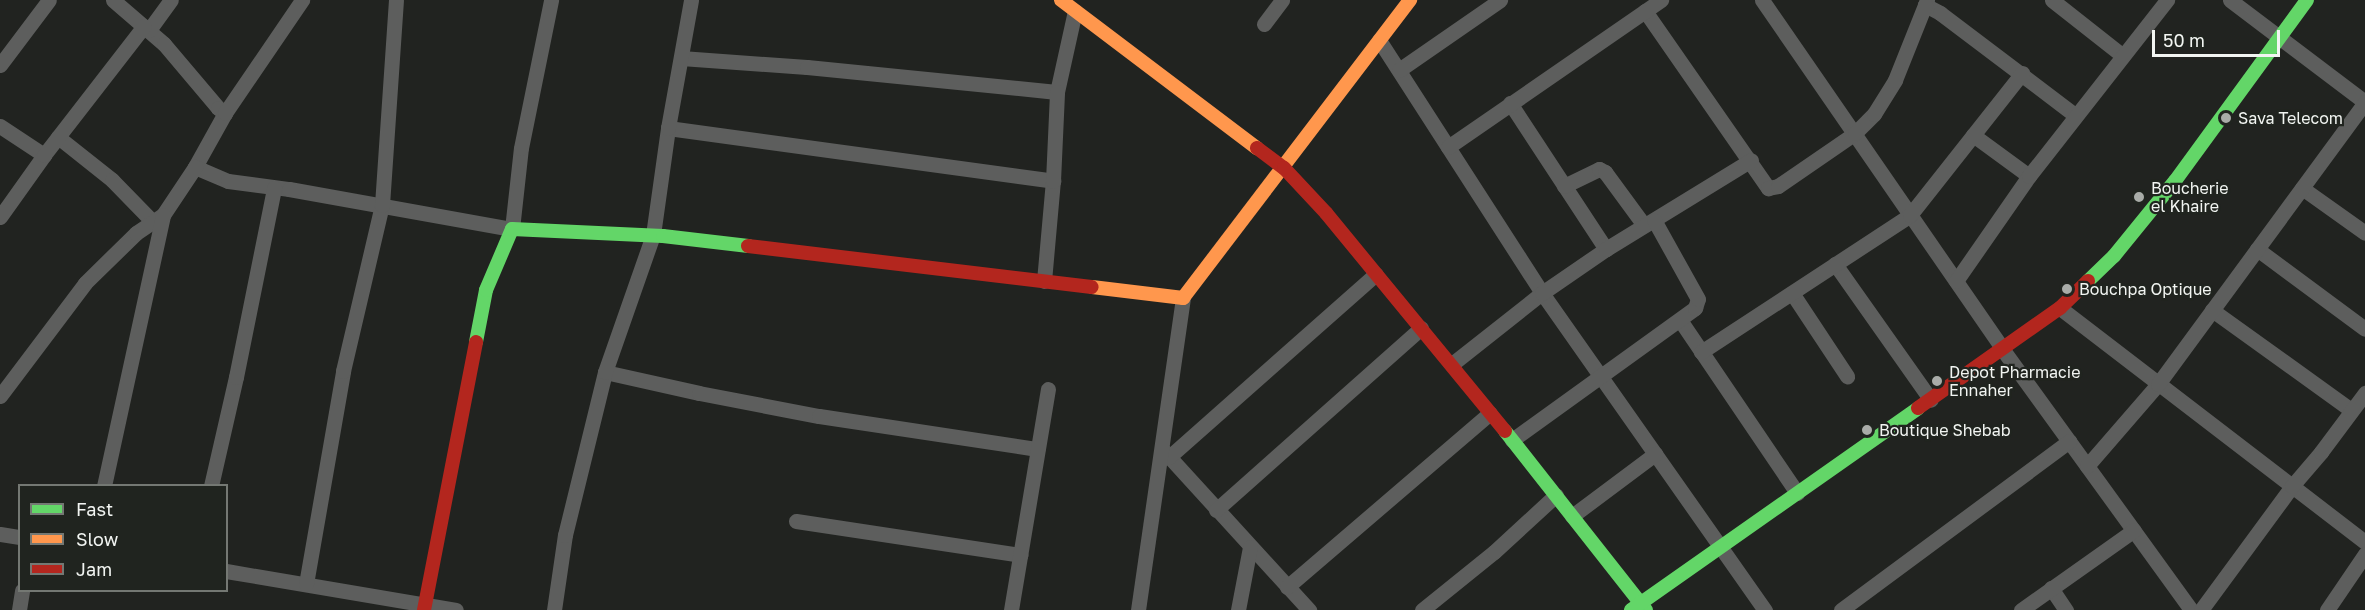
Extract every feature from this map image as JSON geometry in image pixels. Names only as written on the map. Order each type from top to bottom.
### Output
[{"type":"street","points":[[0,65],[50,0]]},
{"type":"street","points":[[113,0],[164,44],[218,108],[225,113]]},
{"type":"street","points":[[0,217],[58,137],[171,0]]},
{"type":"street","points":[[0,396],[85,283],[136,233],[158,219],[195,168],[225,113],[302,0]]},
{"type":"street","points":[[306,584],[343,370],[382,205],[396,0]]},
{"type":"street","points":[[424,608],[486,290],[512,229],[521,148],[551,0]]},
{"type":"street","points":[[554,610],[566,535],[605,372],[653,235],[668,128],[691,0]]},
{"type":"street","points":[[1061,0],[1284,168],[1452,364],[1556,495],[1639,608],[1720,547],[2060,308],[2114,256],[2167,190],[2307,0]]},
{"type":"street","points":[[1264,24],[1282,0]]},
{"type":"street","points":[[1138,610],[1165,452],[1183,298],[1410,0]]},
{"type":"street","points":[[1398,70],[1500,0]]},
{"type":"street","points":[[1448,147],[1661,0]]},
{"type":"street","points":[[1762,0],[2003,350],[2192,610]]},
{"type":"street","points":[[2052,0],[2122,55]]},
{"type":"street","points":[[1956,281],[2029,176],[2075,115],[2168,0]]},
{"type":"street","points":[[2087,466],[2158,384],[2365,102],[2230,0]]},
{"type":"street","points":[[1645,11],[1751,160],[1764,186],[1773,188],[1855,133],[1874,114],[1895,80],[1926,3],[2075,115]]},
{"type":"street","points":[[1044,281],[1053,181],[1057,92],[1076,11]]},
{"type":"street","points":[[1379,40],[1542,293],[1765,610]]},
{"type":"street","points":[[681,58],[807,67],[1057,92]]},
{"type":"street","points":[[1701,352],[1910,215],[2022,73]]},
{"type":"street","points":[[1510,103],[1606,249]]},
{"type":"street","points":[[0,126],[44,155]]},
{"type":"street","points":[[668,128],[1053,181]]},
{"type":"street","points":[[1973,135],[2029,176]]},
{"type":"street","points":[[58,137],[158,219]]},
{"type":"street","points":[[1452,364],[1542,293],[1606,249],[1751,160]]},
{"type":"street","points":[[195,168],[228,181],[382,205],[512,229],[578,230],[653,235],[1183,298]]},
{"type":"street","points":[[1512,440],[1680,320],[1695,308],[1698,299],[1649,222],[1605,172],[1599,169],[1564,186]]},
{"type":"street","points":[[211,484],[239,366],[274,188]]},
{"type":"street","points":[[2302,188],[2365,233]]},
{"type":"street","points":[[104,484],[158,219]]},
{"type":"street","points":[[2257,249],[2365,329]]},
{"type":"street","points":[[1835,264],[1931,400]]},
{"type":"street","points":[[1165,452],[1376,274]]},
{"type":"street","points":[[1792,293],[1847,376]]},
{"type":"street","points":[[2060,308],[2365,542]]},
{"type":"street","points":[[2212,310],[2351,410]]},
{"type":"street","points":[[1680,320],[1797,493]]},
{"type":"street","points":[[1216,510],[1421,328]]},
{"type":"street","points":[[605,372],[819,416],[1038,449]]},
{"type":"street","points":[[1011,610],[1048,389]]},
{"type":"street","points":[[2201,610],[2292,486],[2321,452],[2365,393]]},
{"type":"street","points":[[1287,587],[1490,413]]},
{"type":"street","points":[[1841,610],[2069,441]]},
{"type":"street","points":[[1165,452],[1309,610]]},
{"type":"street","points":[[1572,516],[1655,454]]},
{"type":"street","points":[[1422,610],[1556,495]]},
{"type":"street","points":[[796,521],[1020,555]]},
{"type":"street","points":[[2021,610],[2134,530]]},
{"type":"street","points":[[0,534],[18,537]]},
{"type":"street","points":[[1238,610],[1250,547]]},
{"type":"street","points":[[2327,610],[2365,554]]},
{"type":"street","points":[[228,571],[306,584],[424,608],[456,610]]},
{"type":"street","points":[[2051,588],[2066,610]]},
{"type":"street","points":[[19,610],[22,592]]},
{"type":"traffic: fast","points":[[2088,281],[2114,256],[2175,181],[2307,0]]},
{"type":"traffic: fast","points":[[476,342],[486,290],[512,229],[663,236],[748,246]]},
{"type":"traffic: fast","points":[[1631,610],[1918,408]]},
{"type":"traffic: fast","points":[[1505,431],[1646,610]]},
{"type":"traffic: slow","points":[[1061,0],[1257,148]]},
{"type":"traffic: slow","points":[[1092,287],[1183,298],[1410,0]]},
{"type":"traffic: jam","points":[[1257,148],[1284,168],[1326,213],[1505,431]]},
{"type":"traffic: jam","points":[[748,246],[1092,287]]},
{"type":"traffic: jam","points":[[1918,408],[2060,308],[2088,281]]},
{"type":"traffic: jam","points":[[424,610],[476,342]]},
{"type":"place","name":"Sava Telecom","points":[[2226,118]]},
{"type":"place","name":"Boucherie el Khaire","points":[[2139,197]]},
{"type":"place","name":"Bouchpa Optique","points":[[2067,289]]},
{"type":"place","name":"Depot Pharmacie Ennaher","points":[[1937,381]]},
{"type":"place","name":"Boutique Shebab","points":[[1867,430]]}]
